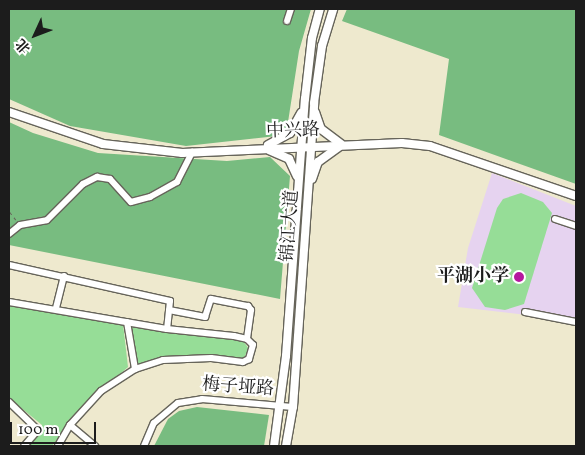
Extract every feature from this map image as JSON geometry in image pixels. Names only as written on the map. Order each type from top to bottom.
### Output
[{"type":"main road","name":"锦江大道","points":[[274,446],[280,405],[305,99],[312,38],[320,9]]},
{"type":"main road","name":"锦江大道","points":[[286,446],[293,407],[314,103],[322,46],[334,9]]},
{"type":"main road","points":[[260,147],[290,133],[305,99]]},
{"type":"main road","points":[[308,188],[318,162],[343,145],[321,129],[314,103]]},
{"type":"main road","name":"中兴路","points":[[9,112],[103,144],[192,152],[260,147],[402,142],[430,146],[576,196]]},
{"type":"main road","points":[[260,147],[289,159],[295,168],[298,186]]},
{"type":"street","points":[[287,21],[291,9]]},
{"type":"street","points":[[9,234],[20,225],[47,220],[83,184],[97,176],[110,179],[131,202],[150,197],[177,182],[192,152]]},
{"type":"street","points":[[555,219],[576,226]]},
{"type":"street","points":[[9,264],[170,301],[167,330]]},
{"type":"street","points":[[56,308],[64,276]]},
{"type":"street","points":[[169,310],[205,317],[211,299],[248,306],[251,310],[247,338]]},
{"type":"street","points":[[9,302],[56,308],[167,330],[247,338],[253,345],[249,359],[243,362],[211,358],[163,360],[135,369],[101,391],[70,425],[58,446]]},
{"type":"street","points":[[526,312],[576,322]]},
{"type":"street","points":[[127,322],[129,349],[135,369]]},
{"type":"street","name":"梅子垭路","points":[[144,446],[154,423],[178,403],[202,399],[293,407]]},
{"type":"street","points":[[9,402],[38,430],[24,446]]},
{"type":"street","points":[[70,425],[95,446]]},
{"type":"path","points":[[9,211],[20,225]]},
{"type":"shaded area","name":"平湖小学","points":[[492,173],[576,206],[576,325],[535,316],[458,307],[468,248]]},
{"type":"green space","points":[[9,9],[311,9],[299,51],[286,135],[186,146],[70,126],[9,99]]},
{"type":"green space","points":[[347,9],[576,9],[576,184],[439,135],[449,59],[342,21]]},
{"type":"green space","points":[[9,122],[33,133],[98,153],[227,161],[270,157],[290,176],[280,299],[9,245]]},
{"type":"green space","points":[[521,193],[543,202],[552,213],[524,304],[505,310],[485,307],[472,288],[497,208],[503,199]]},
{"type":"green space","points":[[9,306],[123,324],[128,367],[78,411],[52,446],[28,446],[42,431],[42,425],[9,398]]},
{"type":"green space","points":[[130,325],[235,340],[244,342],[249,349],[243,359],[204,355],[137,366]]},
{"type":"green space","points":[[197,407],[269,415],[264,446],[154,446],[168,419],[179,411]]},
{"type":"place","name":"平湖小学","points":[[519,277]]}]
